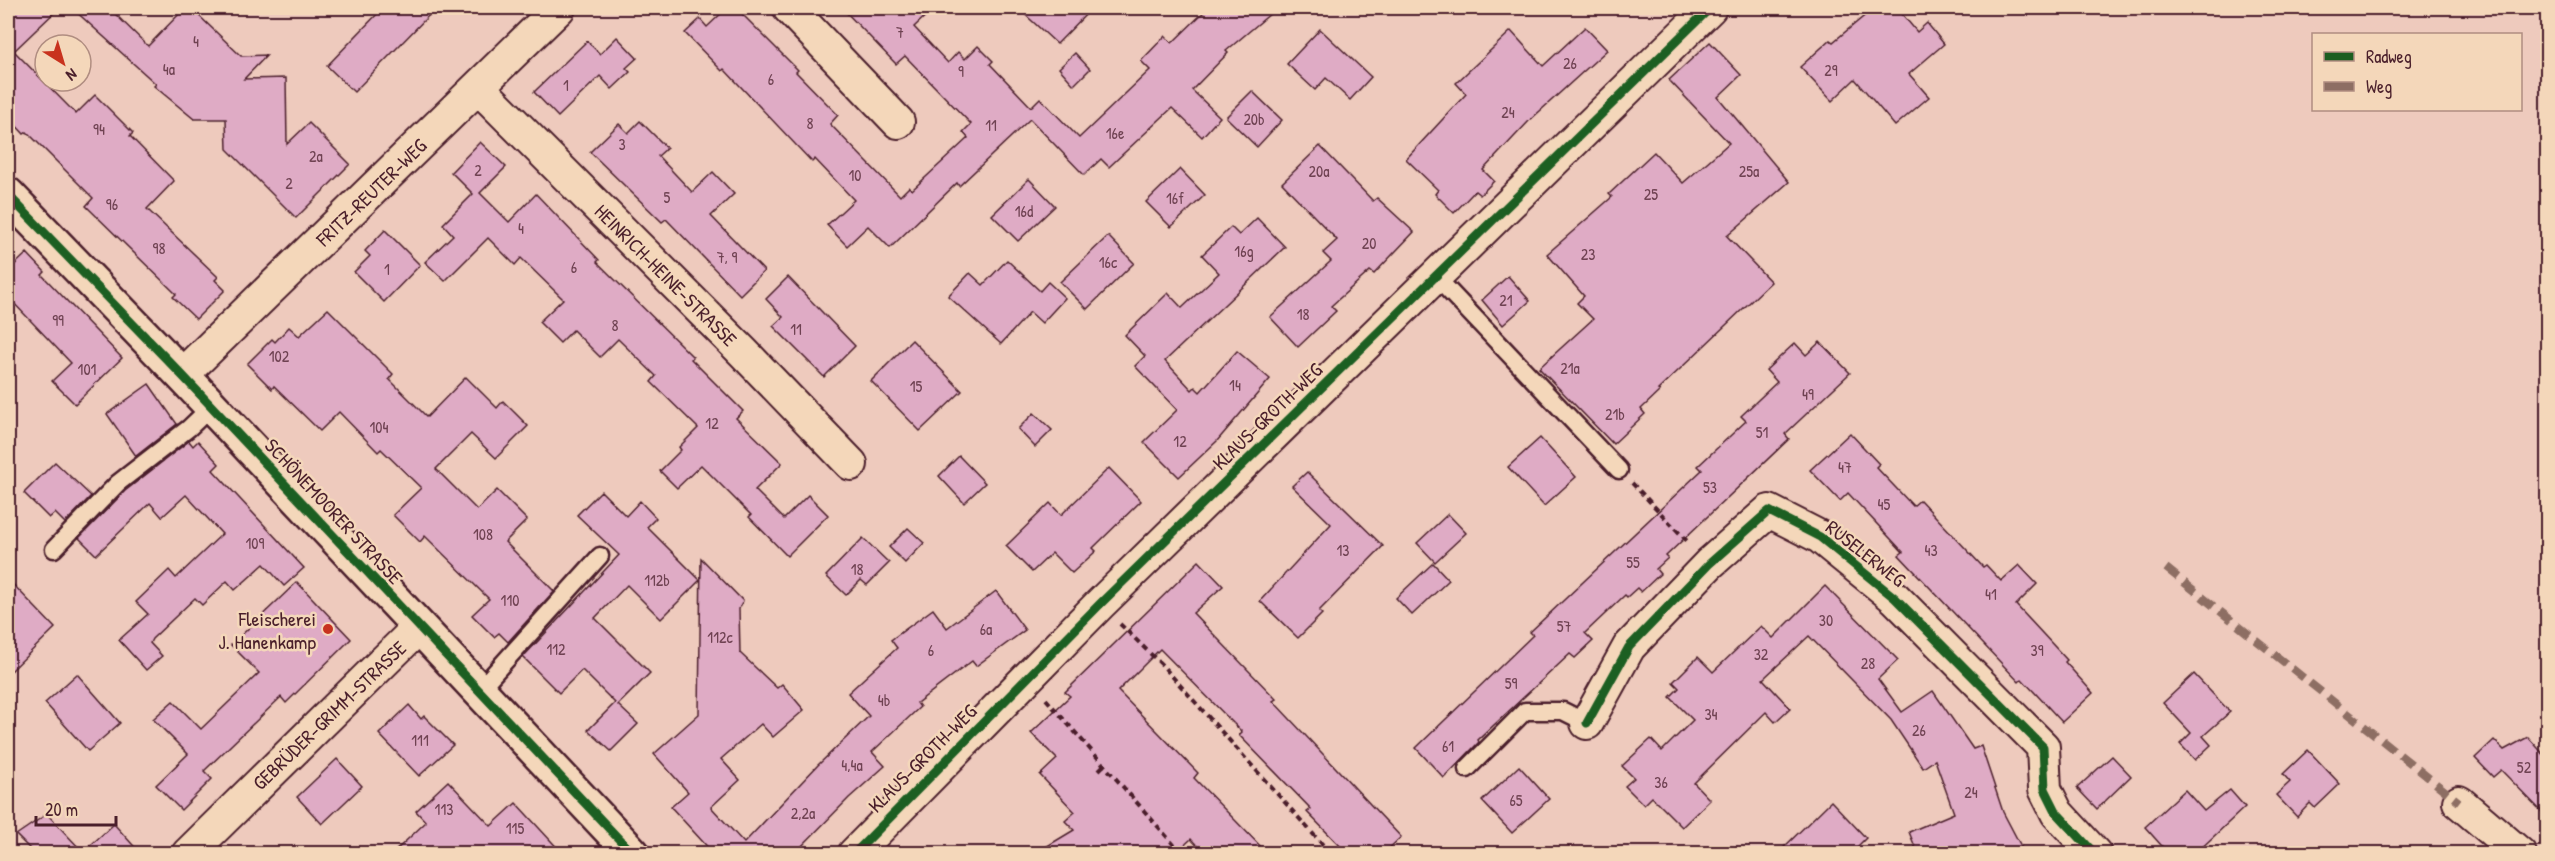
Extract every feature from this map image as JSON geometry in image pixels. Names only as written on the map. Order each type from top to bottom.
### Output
[{"type":"street","name":"FRITZ-REUTER-WEG","points":[[182,375],[560,8]]},
{"type":"street","points":[[789,8],[898,122]]},
{"type":"street","name":"KLAUS-GROTH-WEG","points":[[854,854],[1100,604],[1710,8]]},
{"type":"street","name":"HEINRICH-HEINE-STRASSE","points":[[479,88],[743,352],[851,464]]},
{"type":"street","name":"SCHÖNEMOORER STRASSE","points":[[8,195],[182,375],[633,854]]},
{"type":"street","name":"RUSELERWEG","points":[[1587,723],[1629,647],[1709,564],[1769,511],[1820,537],[1894,598],[2043,747],[2045,789],[2057,813],[2095,854]]},
{"type":"street","name":"GEBRÜDER-GRIMM-STRASSE","points":[[188,854],[419,627]]},
{"type":"street","points":[[2459,802],[2520,854]]},
{"type":"lane","points":[[1436,277],[1619,470]]},
{"type":"lane","points":[[54,549],[118,483],[189,428],[212,407]]},
{"type":"lane","points":[[479,690],[600,556]]},
{"type":"lane","points":[[1467,769],[1525,711],[1563,711],[1587,723]]},
{"type":"path","points":[[1619,470],[1709,564]]},
{"type":"path","points":[[1100,604],[1162,665],[1331,854]]},
{"type":"path","points":[[1027,677],[1152,824],[1182,854]]},
{"type":"path","points":[[1099,770],[1104,765]]},
{"type":"building","points":[[8,8],[59,8],[14,51],[33,70],[33,93],[55,93],[76,114],[95,95],[133,133],[130,136],[174,181],[147,209],[218,277],[215,280],[225,290],[196,319],[173,297],[176,294],[86,206],[93,198],[27,132],[24,134],[8,117]]},
{"type":"building","points":[[72,8],[109,8],[148,46],[185,8],[191,8],[241,56],[267,55],[244,79],[286,78],[287,144],[309,123],[350,164],[296,218],[227,149],[226,119],[194,119],[154,86],[156,84]]},
{"type":"building","points":[[383,8],[436,8],[354,92],[327,66]]},
{"type":"building","points":[[727,8],[736,8],[798,70],[796,72],[838,115],[830,124],[900,196],[909,187],[912,190],[968,138],[963,132],[971,124],[905,56],[896,64],[842,8],[934,8],[914,27],[948,63],[958,52],[965,59],[978,46],[993,61],[990,64],[1031,107],[1040,98],[1079,138],[1150,70],[1141,61],[1165,36],[1172,43],[1208,8],[1277,8],[1226,51],[1228,53],[1192,90],[1220,117],[1202,137],[1172,108],[1109,167],[1101,159],[1084,175],[1030,119],[959,186],[957,183],[890,248],[868,226],[847,246],[827,225],[854,200],[815,159],[812,162],[724,69],[722,71],[685,33],[700,19],[707,27]]},
{"type":"building","points":[[1018,8],[1092,8],[1057,44]]},
{"type":"building","points":[[1874,8],[1897,8],[1917,32],[1927,23],[1944,44],[1909,74],[1929,97],[1895,126],[1855,79],[1832,101],[1800,67],[1830,40],[1833,42]]},
{"type":"building","points":[[1585,27],[1607,50],[1529,121],[1483,170],[1494,181],[1480,195],[1475,191],[1454,213],[1435,194],[1438,190],[1406,159],[1466,94],[1456,83],[1511,31],[1543,66]]},
{"type":"building","points":[[1320,29],[1371,77],[1350,100],[1326,78],[1315,90],[1287,64]]},
{"type":"building","points":[[617,37],[637,58],[626,68],[630,72],[612,89],[600,76],[558,117],[534,92],[587,41],[600,54]]},
{"type":"building","points":[[1710,42],[1741,75],[1718,97],[1789,182],[1727,236],[1771,282],[1658,390],[1660,391],[1641,409],[1645,414],[1613,444],[1539,368],[1593,319],[1577,303],[1584,296],[1547,254],[1612,197],[1609,194],[1654,152],[1683,183],[1729,143],[1669,80]]},
{"type":"building","points":[[1075,53],[1090,69],[1074,85],[1059,68]]},
{"type":"building","points":[[1252,91],[1282,120],[1257,147],[1226,117]]},
{"type":"building","points":[[640,121],[667,148],[658,156],[692,192],[713,172],[734,194],[711,216],[764,271],[740,295],[666,219],[662,222],[590,152],[619,124],[628,133]]},
{"type":"building","points":[[480,142],[506,167],[480,193],[509,222],[536,194],[599,260],[597,262],[693,357],[691,359],[743,411],[736,418],[782,463],[755,490],[784,519],[808,495],[828,515],[787,556],[749,517],[751,515],[701,465],[677,488],[660,471],[681,450],[679,447],[698,428],[651,382],[656,376],[618,339],[600,357],[573,330],[560,343],[539,322],[563,299],[521,258],[515,265],[488,238],[445,281],[425,262],[453,235],[443,224],[473,194],[451,172]]},
{"type":"building","points":[[1320,146],[1373,201],[1377,198],[1414,232],[1374,274],[1370,271],[1331,306],[1336,311],[1298,347],[1270,317],[1331,261],[1323,253],[1337,240],[1282,183]]},
{"type":"building","points":[[1180,169],[1205,195],[1171,227],[1146,202]]},
{"type":"building","points":[[1029,179],[1055,206],[1018,241],[992,215]]},
{"type":"building","points":[[1257,218],[1285,247],[1165,361],[1192,390],[1195,387],[1200,392],[1237,351],[1270,379],[1217,441],[1179,477],[1144,442],[1177,410],[1135,366],[1145,356],[1125,335],[1168,293],[1182,308],[1219,273],[1202,255],[1231,227],[1239,235]]},
{"type":"building","points":[[385,230],[420,265],[384,302],[354,272],[370,256],[365,251]]},
{"type":"building","points":[[1108,236],[1134,263],[1087,309],[1060,282]]},
{"type":"building","points":[[27,253],[45,272],[42,275],[122,358],[75,404],[52,381],[71,363],[8,297],[8,271]]},
{"type":"building","points":[[1007,260],[1040,291],[1048,282],[1065,298],[1042,323],[1030,312],[1001,344],[948,296],[970,273],[983,285]]},
{"type":"building","points":[[1508,276],[1530,301],[1503,325],[1482,300]]},
{"type":"building","points":[[788,277],[855,346],[824,377],[773,326],[783,317],[766,299]]},
{"type":"building","points":[[328,309],[393,374],[389,379],[427,417],[466,377],[497,408],[503,401],[528,426],[496,458],[471,434],[436,469],[477,510],[497,490],[527,520],[505,542],[554,591],[508,642],[499,633],[494,637],[472,615],[489,599],[425,536],[420,542],[393,515],[421,488],[381,449],[378,452],[339,412],[320,431],[274,386],[272,389],[247,364],[272,339],[275,342],[289,327],[299,336]]},
{"type":"building","points":[[912,340],[962,391],[920,431],[871,381]]},
{"type":"building","points":[[1820,342],[1850,373],[1785,434],[1789,439],[1666,556],[1668,558],[1656,569],[1660,574],[1641,592],[1637,588],[1627,597],[1625,595],[1585,633],[1593,641],[1575,658],[1570,654],[1478,740],[1479,742],[1444,778],[1416,748],[1533,635],[1530,632],[1702,470],[1698,466],[1746,421],[1741,416],[1777,382],[1766,370],[1795,343],[1806,355]]},
{"type":"building","points":[[149,384],[177,424],[136,456],[107,414]]},
{"type":"building","points":[[1034,413],[1052,430],[1035,447],[1018,429]]},
{"type":"building","points":[[1850,433],[1879,464],[1876,467],[1913,506],[1920,500],[1983,567],[1986,565],[2001,581],[2019,565],[2037,584],[2016,605],[2067,660],[2065,662],[2093,693],[2062,722],[2022,679],[2019,682],[1899,555],[1903,552],[1848,493],[1840,501],[1810,470]]},
{"type":"building","points":[[1540,438],[1576,477],[1544,506],[1508,467]]},
{"type":"building","points":[[189,441],[193,446],[198,441],[219,464],[213,470],[304,568],[284,586],[264,564],[235,590],[227,581],[202,605],[195,598],[152,639],[150,643],[162,656],[146,670],[119,640],[148,614],[136,602],[169,570],[176,578],[222,534],[186,495],[162,517],[150,503],[96,555],[79,538],[125,491]]},
{"type":"building","points":[[959,456],[985,483],[964,503],[939,476]]},
{"type":"building","points":[[55,462],[91,496],[65,523],[55,513],[49,518],[24,493]]},
{"type":"building","points":[[1109,468],[1141,501],[1093,548],[1096,551],[1072,573],[1052,553],[1032,572],[1006,546],[1050,503],[1061,515]]},
{"type":"building","points":[[1307,472],[1383,546],[1319,611],[1322,614],[1298,638],[1260,601],[1331,524],[1292,486]]},
{"type":"building","points":[[601,491],[626,516],[640,501],[656,518],[647,527],[700,580],[661,619],[627,585],[595,618],[650,673],[618,705],[638,724],[611,751],[588,730],[615,703],[582,670],[559,693],[523,657],[619,555],[577,515]]},
{"type":"building","points":[[1448,514],[1466,533],[1435,562],[1417,543]]},
{"type":"building","points":[[908,528],[924,543],[905,563],[889,547]]},
{"type":"building","points":[[863,538],[889,563],[867,585],[861,580],[846,595],[826,576]]},
{"type":"building","points":[[701,558],[743,601],[739,609],[740,653],[777,688],[782,684],[804,710],[773,737],[761,724],[721,759],[740,780],[711,807],[744,843],[818,765],[869,716],[848,693],[897,648],[891,640],[933,609],[947,628],[996,591],[1025,630],[976,666],[972,661],[917,703],[920,707],[872,752],[885,766],[849,798],[794,854],[714,854],[671,807],[688,792],[654,754],[699,714]]},
{"type":"building","points":[[1199,561],[1223,586],[1193,613],[1276,699],[1273,701],[1401,837],[1383,854],[1348,854],[1307,812],[1311,809],[1239,735],[1242,732],[1160,649],[1118,691],[1198,773],[1194,778],[1268,854],[1205,854],[1191,839],[1175,854],[1034,854],[1074,830],[1065,821],[1075,812],[1040,775],[1057,759],[1031,733],[1070,696],[1065,692]]},
{"type":"building","points":[[1433,563],[1449,580],[1412,615],[1396,598]]},
{"type":"building","points":[[8,579],[55,628],[8,674]]},
{"type":"building","points":[[297,582],[351,639],[286,703],[281,697],[204,771],[212,779],[181,810],[156,785],[188,754],[153,719],[173,701],[201,729],[259,673],[231,645]]},
{"type":"building","points":[[1825,586],[1898,660],[1878,679],[1902,712],[1933,691],[1973,749],[1981,746],[2003,812],[2025,854],[1918,854],[1909,832],[1954,813],[1935,760],[1923,768],[1891,720],[1809,636],[1763,679],[1790,708],[1775,722],[1766,712],[1694,783],[1710,800],[1682,827],[1652,797],[1644,805],[1625,786],[1634,778],[1622,766],[1651,739],[1662,751],[1693,720],[1670,697],[1679,688],[1673,682],[1698,657],[1713,672],[1761,626],[1773,638]]},
{"type":"building","points":[[77,674],[120,723],[88,751],[45,703]]},
{"type":"building","points":[[2194,674],[2230,712],[2203,736],[2211,745],[2195,760],[2180,744],[2191,733],[2163,703]]},
{"type":"building","points":[[409,705],[421,719],[424,716],[453,745],[419,776],[379,734]]},
{"type":"building","points":[[2528,737],[2547,758],[2547,817],[2501,770],[2493,777],[2475,758],[2494,740],[2504,750]]},
{"type":"building","points":[[2308,750],[2340,784],[2315,808],[2310,803],[2297,817],[2276,795],[2290,782],[2283,774]]},
{"type":"building","points":[[2112,756],[2131,776],[2097,809],[2077,788]]},
{"type":"building","points":[[337,759],[362,786],[322,824],[297,797]]},
{"type":"building","points":[[1519,766],[1549,799],[1512,833],[1482,801]]},
{"type":"building","points":[[448,781],[491,826],[516,803],[563,854],[392,854],[426,822],[416,811]]},
{"type":"building","points":[[2185,790],[2204,811],[2230,790],[2245,807],[2195,854],[2169,854],[2145,827]]},
{"type":"building","points":[[1831,801],[1866,838],[1850,854],[1777,854]]},
{"type":"building","points":[[47,814],[83,852],[114,824],[141,854],[35,854],[16,835]]},
{"type":"marked path","points":[[2166,568],[2459,802]]},
{"type":"cycle path","points":[[854,854],[1100,604],[1710,8]]},
{"type":"cycle path","points":[[8,195],[182,375],[633,854]]},
{"type":"cycle path","points":[[1587,723],[1629,647],[1709,564],[1769,511],[1820,537],[1895,598],[2043,747],[2045,789],[2057,813],[2095,854]]},
{"type":"place","name":"Fleischerei J. Hanenkamp","points":[[328,629]]}]
